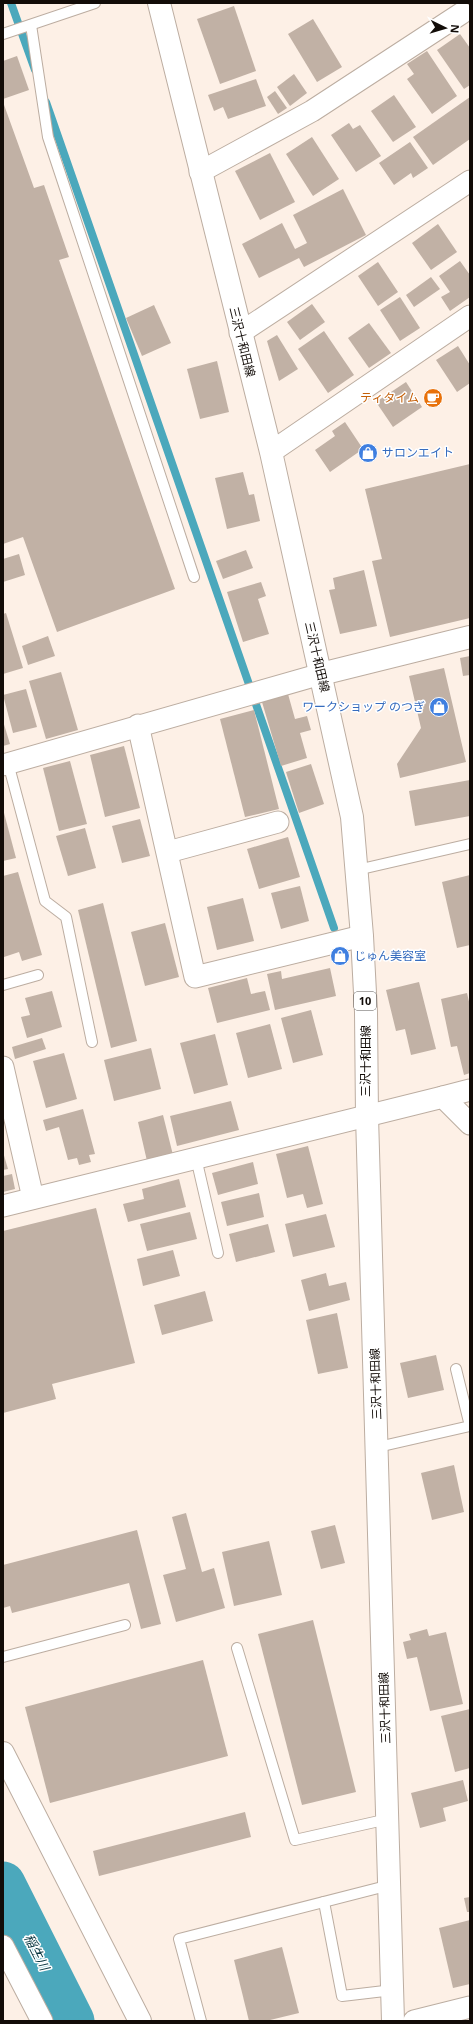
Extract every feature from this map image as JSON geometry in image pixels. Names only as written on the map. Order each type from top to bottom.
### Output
[{"type":"main road","name":"三沢十和田線","points":[[159,3],[240,333],[271,452],[352,818],[362,936],[366,1012],[366,1116],[378,1447],[393,2021]]},
{"type":"main road","points":[[321,674],[470,637]]},
{"type":"main road","points":[[3,1753],[140,2021]]},
{"type":"street","points":[[200,172],[312,111],[463,13]]},
{"type":"street","points":[[240,333],[470,182]]},
{"type":"street","points":[[271,452],[470,316]]},
{"type":"street","points":[[5,764],[138,725],[228,702],[321,674]]},
{"type":"street","points":[[138,725],[196,976],[362,936]]},
{"type":"street","points":[[168,852],[278,822]]},
{"type":"street","points":[[3,1067],[34,1198]]},
{"type":"street","points":[[3,1206],[470,1090]]},
{"type":"street","points":[[443,1097],[470,1124]]},
{"type":"street","points":[[3,1946],[9,1973],[42,2021]]},
{"type":"street","points":[[414,2021],[470,2007]]},
{"type":"lane","points":[[3,34],[95,3]]},
{"type":"lane","points":[[31,25],[48,137],[194,577]]},
{"type":"lane","points":[[5,764],[45,901],[66,917],[92,1042]]},
{"type":"lane","points":[[357,870],[470,844]]},
{"type":"lane","points":[[3,985],[38,974]]},
{"type":"lane","points":[[196,1158],[218,1253]]},
{"type":"lane","points":[[378,1447],[470,1426],[456,1369]]},
{"type":"lane","points":[[3,1657],[125,1625]]},
{"type":"lane","points":[[237,1648],[295,1840],[388,1818]]},
{"type":"lane","points":[[201,2021],[180,1939],[390,1885]]},
{"type":"lane","points":[[324,1902],[342,1996],[393,1990]]},
{"type":"building","points":[[234,6],[256,71],[220,84],[197,19]]},
{"type":"building","points":[[313,19],[342,67],[317,82],[288,34]]},
{"type":"building","points":[[460,34],[470,48],[470,85],[464,89],[437,50]]},
{"type":"building","points":[[427,51],[457,96],[432,114],[407,79],[414,74],[407,64]]},
{"type":"building","points":[[17,56],[29,90],[3,99],[3,61]]},
{"type":"building","points":[[294,74],[307,93],[290,106],[277,87]]},
{"type":"building","points":[[256,79],[266,106],[228,119],[223,107],[214,111],[208,95]]},
{"type":"building","points":[[275,91],[287,108],[278,114],[267,97]]},
{"type":"building","points":[[394,95],[416,127],[393,142],[371,111]]},
{"type":"building","points":[[470,97],[470,139],[433,165],[413,137]]},
{"type":"building","points":[[3,102],[34,188],[44,185],[69,257],[59,260],[175,589],[57,632],[23,537],[3,544]]},
{"type":"building","points":[[349,123],[353,129],[360,125],[381,156],[356,172],[331,135]]},
{"type":"building","points":[[312,137],[339,179],[313,196],[286,154]]},
{"type":"building","points":[[410,142],[428,168],[413,178],[411,173],[394,185],[379,163]]},
{"type":"building","points":[[270,153],[295,202],[260,220],[235,171]]},
{"type":"building","points":[[343,189],[366,235],[304,267],[299,258],[259,278],[242,244],[282,223],[295,249],[307,243],[293,215]]},
{"type":"building","points":[[438,224],[457,252],[431,270],[412,243]]},
{"type":"building","points":[[460,261],[470,275],[470,297],[450,311],[441,297],[450,292],[439,276]]},
{"type":"building","points":[[378,262],[398,292],[378,306],[358,276]]},
{"type":"building","points":[[431,277],[440,289],[414,307],[406,295]]},
{"type":"building","points":[[400,297],[420,328],[400,341],[380,310]]},
{"type":"building","points":[[312,304],[325,322],[300,340],[287,322]]},
{"type":"building","points":[[154,305],[171,343],[142,356],[126,318]]},
{"type":"building","points":[[369,323],[391,353],[369,368],[348,338]]},
{"type":"building","points":[[324,331],[354,375],[328,393],[298,349]]},
{"type":"building","points":[[277,335],[298,369],[279,381],[267,341]]},
{"type":"building","points":[[458,346],[470,365],[470,383],[457,392],[436,360]]},
{"type":"building","points":[[217,361],[229,412],[200,419],[187,369]]},
{"type":"building","points":[[406,382],[422,407],[393,427],[376,402]]},
{"type":"building","points":[[345,422],[363,449],[330,472],[315,450],[335,436],[332,431]]},
{"type":"building","points":[[470,464],[470,618],[390,637],[372,561],[382,559],[365,489]]},
{"type":"building","points":[[243,472],[249,495],[254,494],[260,521],[227,529],[215,478]]},
{"type":"building","points":[[246,550],[253,568],[223,579],[216,561]]},
{"type":"building","points":[[19,554],[25,575],[3,582],[3,559]]},
{"type":"building","points":[[364,570],[377,626],[340,634],[329,590],[335,589],[333,578]]},
{"type":"building","points":[[261,582],[266,596],[258,599],[269,634],[243,642],[227,592]]},
{"type":"building","points":[[6,613],[23,668],[3,674],[3,614]]},
{"type":"building","points":[[48,636],[55,656],[28,665],[22,646]]},
{"type":"building","points":[[470,656],[470,675],[463,676],[460,658]]},
{"type":"building","points":[[444,668],[466,762],[400,778],[397,764],[421,728],[409,676]]},
{"type":"building","points":[[61,672],[78,730],[46,739],[29,681]]},
{"type":"building","points":[[26,689],[37,727],[13,733],[3,695]]},
{"type":"building","points":[[288,694],[295,719],[307,716],[311,730],[300,733],[307,758],[281,766],[262,702]]},
{"type":"building","points":[[254,710],[279,809],[245,817],[220,719]]},
{"type":"building","points":[[3,721],[10,744],[3,746]]},
{"type":"building","points":[[124,746],[140,808],[105,817],[90,755]]},
{"type":"building","points":[[70,761],[87,824],[59,831],[43,768]]},
{"type":"building","points":[[311,764],[324,804],[299,813],[286,772]]},
{"type":"building","points":[[470,780],[470,816],[415,826],[409,791]]},
{"type":"building","points":[[3,809],[16,858],[3,861]]},
{"type":"building","points":[[140,819],[150,856],[122,863],[112,826]]},
{"type":"building","points":[[85,828],[96,868],[68,876],[56,836]]},
{"type":"building","points":[[288,837],[300,877],[259,889],[247,849]]},
{"type":"building","points":[[18,872],[42,955],[22,961],[19,952],[4,957],[3,955],[3,876]]},
{"type":"building","points":[[470,875],[470,945],[457,948],[442,882]]},
{"type":"building","points":[[300,886],[309,921],[281,929],[271,893]]},
{"type":"building","points":[[243,898],[254,941],[217,950],[207,907]]},
{"type":"building","points":[[103,903],[137,1041],[111,1048],[78,910]]},
{"type":"building","points":[[165,923],[179,977],[145,986],[131,932]]},
{"type":"building","points":[[330,968],[336,996],[275,1010],[267,974],[281,971],[282,979]]},
{"type":"building","points":[[247,978],[251,994],[265,991],[270,1010],[217,1023],[208,988]]},
{"type":"building","points":[[419,982],[436,1049],[411,1055],[405,1029],[396,1031],[386,990]]},
{"type":"building","points":[[52,991],[62,1027],[27,1038],[21,1017],[30,1015],[25,998]]},
{"type":"building","points":[[467,993],[470,1006],[470,1073],[464,1075],[457,1046],[451,1047],[441,999]]},
{"type":"building","points":[[311,1010],[323,1055],[293,1063],[281,1018]]},
{"type":"building","points":[[270,1024],[282,1069],[248,1078],[236,1033]]},
{"type":"building","points":[[215,1034],[228,1085],[194,1094],[180,1043]]},
{"type":"building","points":[[42,1038],[46,1049],[15,1059],[12,1047]]},
{"type":"building","points":[[151,1048],[161,1089],[114,1101],[104,1060]]},
{"type":"building","points":[[64,1053],[77,1099],[46,1108],[33,1061]]},
{"type":"building","points":[[231,1101],[239,1130],[177,1146],[170,1116]]},
{"type":"building","points":[[83,1109],[95,1154],[89,1155],[91,1162],[79,1165],[77,1158],[68,1160],[59,1127],[46,1131],[43,1120]]},
{"type":"building","points":[[163,1115],[173,1155],[147,1161],[138,1122]]},
{"type":"building","points":[[308,1146],[323,1204],[307,1208],[303,1194],[287,1198],[276,1154]]},
{"type":"building","points":[[3,1152],[8,1169],[3,1170]]},
{"type":"building","points":[[253,1162],[258,1184],[218,1195],[212,1173]]},
{"type":"building","points":[[12,1174],[15,1189],[3,1192],[3,1176]]},
{"type":"building","points":[[179,1179],[186,1207],[128,1222],[123,1204],[144,1199],[142,1189]]},
{"type":"building","points":[[259,1193],[264,1217],[227,1226],[221,1202]]},
{"type":"building","points":[[96,1208],[135,1363],[52,1384],[56,1399],[3,1413],[3,1231]]},
{"type":"building","points":[[190,1212],[197,1239],[147,1251],[140,1224]]},
{"type":"building","points":[[326,1214],[335,1247],[293,1257],[285,1224]]},
{"type":"building","points":[[268,1224],[275,1252],[236,1262],[229,1234]]},
{"type":"building","points":[[173,1250],[180,1276],[143,1286],[137,1259]]},
{"type":"building","points":[[326,1273],[329,1286],[346,1282],[350,1300],[309,1311],[301,1280]]},
{"type":"building","points":[[205,1291],[213,1321],[162,1335],[154,1305]]},
{"type":"building","points":[[337,1313],[348,1368],[318,1374],[306,1320]]},
{"type":"building","points":[[436,1355],[444,1390],[408,1398],[400,1363]]},
{"type":"building","points":[[454,1465],[464,1512],[432,1520],[421,1473]]},
{"type":"building","points":[[186,1513],[202,1572],[214,1568],[225,1608],[176,1622],[163,1575],[186,1569],[172,1517]]},
{"type":"building","points":[[335,1525],[345,1563],[321,1569],[311,1531]]},
{"type":"building","points":[[137,1530],[161,1624],[141,1629],[129,1583],[12,1613],[10,1606],[3,1608],[3,1565]]},
{"type":"building","points":[[269,1541],[282,1595],[234,1606],[222,1552]]},
{"type":"building","points":[[313,1620],[356,1792],[302,1805],[258,1634]]},
{"type":"building","points":[[427,1629],[429,1636],[446,1632],[463,1704],[430,1711],[417,1657],[407,1659],[403,1642],[411,1640],[409,1634]]},
{"type":"building","points":[[203,1660],[228,1756],[50,1803],[25,1707]]},
{"type":"building","points":[[470,1709],[470,1768],[455,1772],[441,1716]]},
{"type":"building","points":[[463,1780],[468,1801],[443,1808],[446,1821],[420,1828],[411,1793]]},
{"type":"building","points":[[245,1812],[251,1837],[99,1876],[93,1851]]},
{"type":"building","points":[[470,1897],[470,1912],[467,1912],[464,1898]]},
{"type":"building","points":[[470,1920],[470,1984],[453,1988],[439,1928]]},
{"type":"building","points":[[282,1947],[299,2013],[266,2021],[249,2021],[234,1960]]},
{"type":"waterway","points":[[11,3],[35,70]]},
{"type":"waterway","points":[[46,102],[334,928]]},
{"type":"waterway","name":"稲生川","points":[[3,1884],[72,2021]]},
{"type":"place","name":"ティタイム","points":[[433,398]]},
{"type":"place","name":"サロンエイト","points":[[368,453]]},
{"type":"place","name":"ワークショップ のつぎ","points":[[439,707]]},
{"type":"place","name":"じゅん美容室","points":[[340,956]]}]
